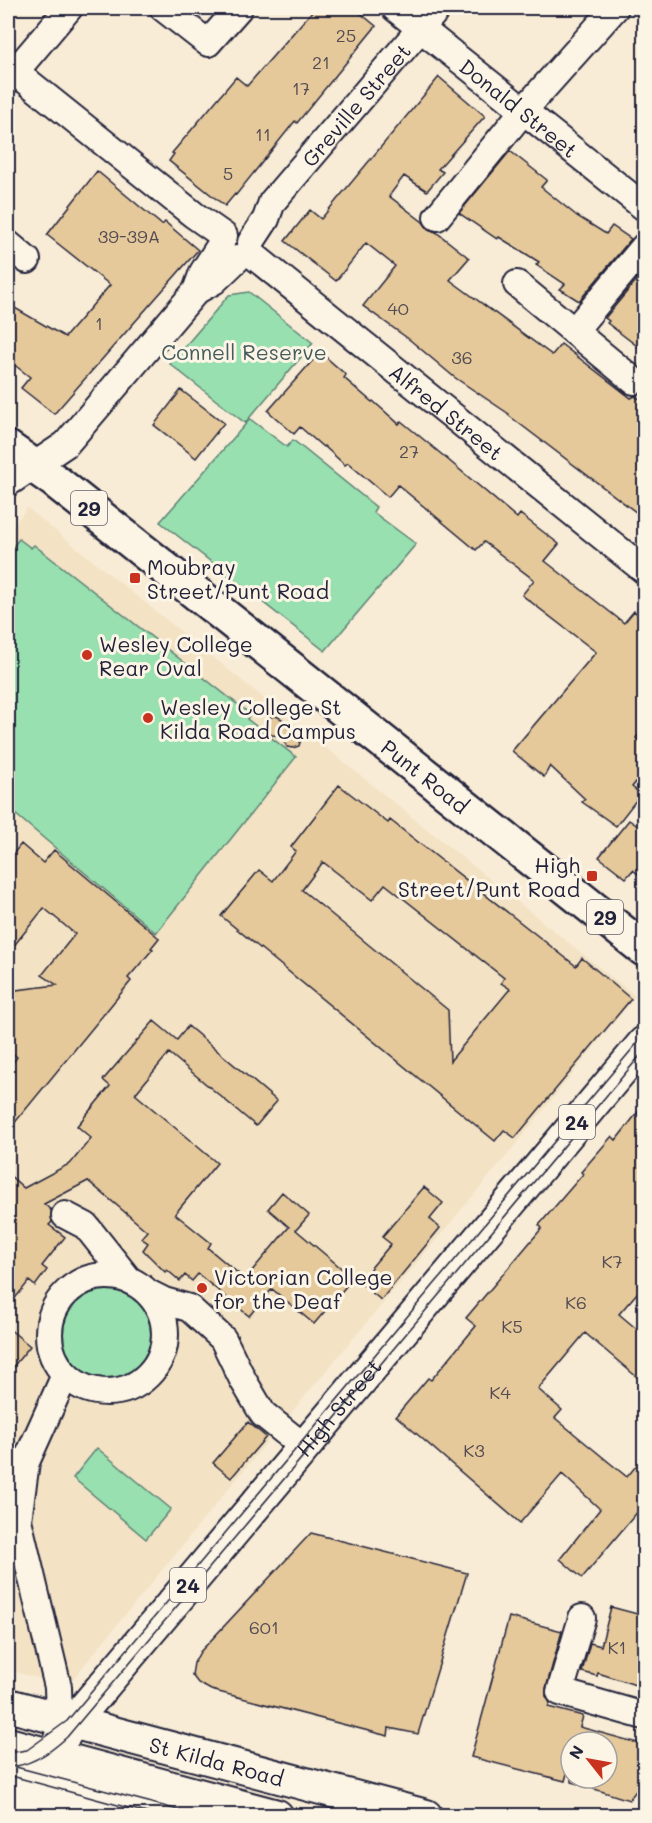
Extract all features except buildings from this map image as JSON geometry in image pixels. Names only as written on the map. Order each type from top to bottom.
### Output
[{"type":"highway","name":"Punt Road","points":[[16,465],[55,481],[645,949]]},
{"type":"main road","name":"High Street","points":[[30,1789],[66,1720],[304,1447],[645,1043]]},
{"type":"main road","name":"St Kilda Road","points":[[8,1705],[426,1815]]},
{"type":"main road","name":"St Kilda Road","points":[[8,1744],[30,1789],[84,1815]]},
{"type":"main road","name":"St Kilda Road","points":[[30,1789],[277,1815]]},
{"type":"street","points":[[10,72],[69,8]]},
{"type":"street","points":[[163,8],[208,43],[238,8]]},
{"type":"street","name":"Donald Street","points":[[395,8],[645,207]]},
{"type":"street","name":"Greville Street","points":[[16,465],[66,444],[196,291],[203,272],[236,244],[255,212],[272,202],[438,8]]},
{"type":"street","points":[[437,217],[524,110],[615,8]]},
{"type":"street","name":"Alfred Street","points":[[10,72],[194,215],[236,244],[645,570]]},
{"type":"street","points":[[574,331],[645,248]]},
{"type":"street","points":[[517,284],[634,381]]},
{"type":"street","points":[[65,1215],[86,1226],[140,1287],[160,1311],[165,1329],[163,1348],[155,1366],[142,1380],[125,1389],[106,1392],[80,1386],[65,1375],[54,1358],[49,1339],[50,1319],[59,1301],[73,1287],[90,1278],[110,1276],[140,1287],[164,1301],[189,1308],[223,1339],[263,1414],[304,1447]]},
{"type":"street","points":[[65,1375],[26,1462],[18,1520],[66,1720]]},
{"type":"street","points":[[582,1618],[560,1692],[645,1716]]},
{"type":"street","points":[[8,1769],[30,1789],[179,1815]]},
{"type":"shaded area","points":[[27,508],[635,996],[508,1154],[284,1421],[67,1686],[8,1670],[8,533]]},
{"type":"green space","name":"Connell Reserve","points":[[249,292],[313,343],[245,423],[170,364],[229,295]]},
{"type":"green space","points":[[250,419],[287,447],[293,440],[376,507],[373,512],[416,544],[325,651],[160,522]]},
{"type":"green space","name":"Wesley College Rear Oval","points":[[19,539],[31,548],[34,545],[250,714],[247,719],[296,757],[156,933],[8,808],[8,553]]},
{"type":"green space","points":[[108,1286],[126,1290],[141,1300],[151,1315],[155,1333],[151,1351],[141,1366],[126,1376],[108,1380],[90,1376],[75,1366],[65,1351],[61,1333],[65,1315],[75,1300],[90,1290]]},
{"type":"green space","points":[[97,1448],[171,1509],[146,1539],[73,1478]]},
{"type":"tram line","points":[[8,1753],[27,1750],[67,1721],[644,1035]]},
{"type":"tram line","points":[[8,1767],[40,1758],[67,1737],[644,1051]]},
{"type":"tram line","points":[[16,1767],[201,1816]]},
{"type":"tram line","points":[[8,1775],[158,1816]]},
{"type":"place","name":"Moubray Street/Punt Road","points":[[135,578]]},
{"type":"place","name":"Wesley College Rear Oval","points":[[87,655]]},
{"type":"place","name":"Wesley College St Kilda Road Campus","points":[[148,718]]},
{"type":"place","name":"High Street/Punt Road","points":[[592,876]]},
{"type":"place","name":"Victorian College for the Deaf","points":[[202,1288]]}]
